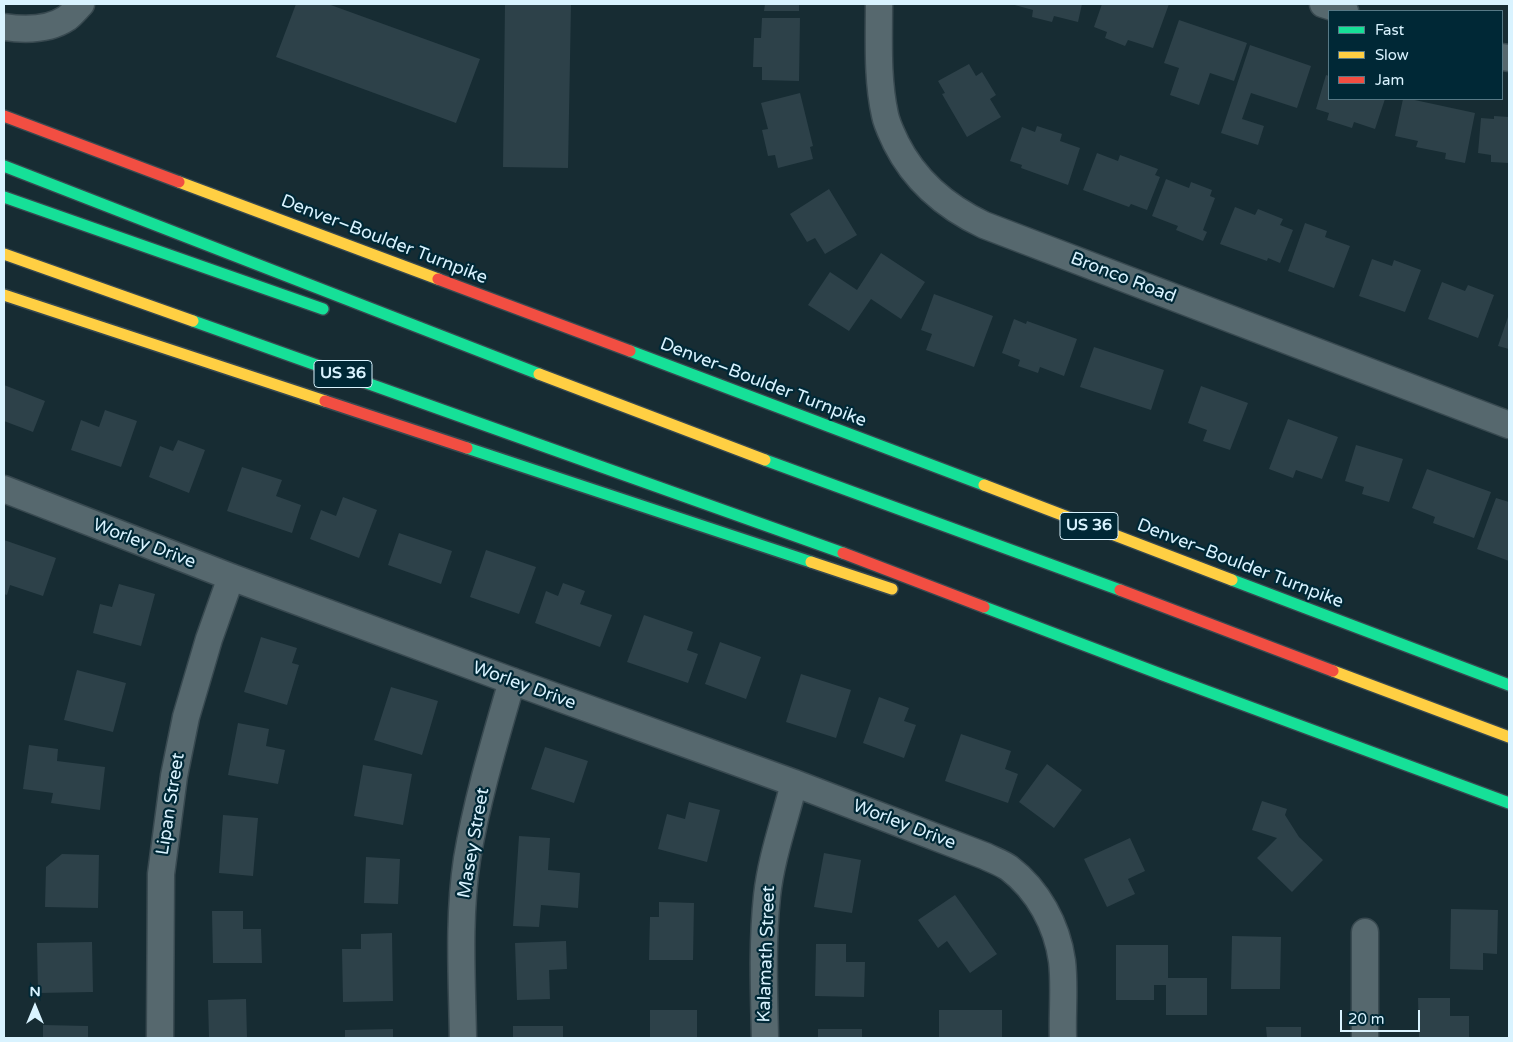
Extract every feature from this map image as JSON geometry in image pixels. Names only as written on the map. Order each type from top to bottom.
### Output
[{"type":"highway","name":"Denver–Boulder Turnpike","points":[[4,116],[661,362],[1509,685]]},
{"type":"highway","points":[[4,166],[657,420],[881,504],[1098,581],[1509,737]]},
{"type":"highway","points":[[4,196],[334,313]]},
{"type":"highway","name":"US 36","points":[[4,254],[708,503],[1509,803]]},
{"type":"highway","points":[[4,295],[904,593]]},
{"type":"highway","points":[[471,360],[657,420]]},
{"type":"highway","points":[[957,609],[1163,675]]},
{"type":"street","points":[[4,28],[22,30],[57,23],[68,18],[81,4]]},
{"type":"street","name":"Bronco Road","points":[[879,4],[879,68],[885,116],[891,133],[903,158],[918,178],[931,191],[965,216],[984,225],[1509,425]]},
{"type":"street","points":[[1323,4],[1341,10]]},
{"type":"street","name":"Worley Drive","points":[[4,489],[230,577],[794,783],[985,856],[1008,867],[1025,882],[1035,895],[1050,921],[1058,941],[1062,962],[1063,1038]]},
{"type":"street","name":"Lipan Street","points":[[160,1038],[161,874],[174,776],[186,717],[230,577]]},
{"type":"street","name":"Masey Street","points":[[463,1038],[461,938],[467,859],[486,773],[512,681]]},
{"type":"street","name":"Kalamath Street","points":[[765,1038],[764,948],[767,896],[770,874],[794,783]]},
{"type":"street","points":[[1365,932],[1365,1038]]},
{"type":"building","points":[[296,4],[328,4],[480,59],[456,123],[276,57]]},
{"type":"building","points":[[505,4],[571,4],[568,168],[503,167]]},
{"type":"building","points":[[765,4],[799,4],[799,11],[764,11]]},
{"type":"building","points":[[1011,4],[1082,4],[1078,22],[1054,16],[1052,22],[1032,17],[1033,10]]},
{"type":"building","points":[[1102,4],[1169,4],[1153,48],[1128,40],[1125,46],[1105,38],[1107,32],[1094,27]]},
{"type":"building","points":[[762,18],[800,18],[799,81],[762,80],[762,67],[753,67],[754,38],[761,38]]},
{"type":"building","points":[[1179,20],[1247,43],[1234,81],[1210,73],[1199,105],[1170,95],[1179,68],[1164,63]]},
{"type":"building","points":[[1250,45],[1311,66],[1297,108],[1251,93],[1242,119],[1264,126],[1258,145],[1221,133]]},
{"type":"building","points":[[969,64],[976,76],[982,72],[996,95],[990,99],[1001,117],[967,137],[942,94],[945,93],[938,81]]},
{"type":"building","points":[[1326,75],[1328,76],[1328,100],[1385,100],[1375,129],[1354,122],[1352,128],[1327,120],[1329,113],[1316,109]]},
{"type":"building","points":[[800,93],[813,146],[810,147],[813,159],[778,168],[775,155],[768,156],[762,130],[768,129],[761,103]]},
{"type":"building","points":[[1403,100],[1415,100],[1475,113],[1465,163],[1445,159],[1446,153],[1416,147],[1418,141],[1395,136]]},
{"type":"building","points":[[1494,116],[1509,117],[1509,163],[1491,162],[1491,155],[1478,153],[1481,118],[1494,119]]},
{"type":"building","points":[[1037,126],[1062,134],[1060,141],[1080,148],[1068,185],[1021,168],[1022,165],[1010,161],[1022,127],[1035,132]]},
{"type":"building","points":[[1097,153],[1118,161],[1120,155],[1158,169],[1155,175],[1160,177],[1147,210],[1131,204],[1129,207],[1083,190]]},
{"type":"building","points":[[1166,179],[1189,188],[1191,182],[1212,190],[1210,196],[1215,198],[1203,230],[1207,232],[1203,241],[1176,230],[1178,226],[1152,216]]},
{"type":"building","points":[[829,189],[857,235],[825,254],[815,238],[807,242],[790,214]]},
{"type":"building","points":[[1235,207],[1255,215],[1258,209],[1283,219],[1280,225],[1293,230],[1280,263],[1268,258],[1267,261],[1220,244]]},
{"type":"building","points":[[1305,223],[1327,231],[1325,237],[1350,246],[1334,288],[1288,271]]},
{"type":"building","points":[[881,253],[925,282],[901,319],[871,299],[849,331],[808,305],[830,272],[857,290]]},
{"type":"building","points":[[1372,259],[1392,266],[1394,260],[1421,270],[1405,312],[1359,296]]},
{"type":"building","points":[[1442,282],[1465,291],[1468,285],[1494,295],[1478,338],[1428,319]]},
{"type":"building","points":[[934,294],[993,316],[974,367],[926,350],[932,334],[921,330]]},
{"type":"building","points":[[1509,314],[1509,349],[1498,346]]},
{"type":"building","points":[[1014,319],[1026,324],[1027,321],[1077,339],[1064,376],[1040,367],[1038,373],[1018,366],[1020,360],[1002,353]]},
{"type":"building","points":[[1094,347],[1164,370],[1151,410],[1080,387]]},
{"type":"building","points":[[4,385],[45,401],[33,432],[4,421]]},
{"type":"building","points":[[1201,386],[1248,403],[1230,450],[1203,441],[1207,430],[1188,423]]},
{"type":"building","points":[[105,410],[137,421],[121,467],[71,450],[81,420],[99,427]]},
{"type":"building","points":[[1288,419],[1338,437],[1322,479],[1296,470],[1293,478],[1269,469]]},
{"type":"building","points":[[178,440],[205,450],[189,493],[149,477],[160,446],[173,451]]},
{"type":"building","points":[[1356,445],[1403,459],[1389,502],[1362,494],[1364,487],[1345,481]]},
{"type":"building","points":[[242,467],[282,480],[276,496],[301,505],[292,533],[227,511]]},
{"type":"building","points":[[1427,469],[1491,492],[1474,538],[1433,523],[1435,517],[1412,508]]},
{"type":"building","points":[[343,497],[377,510],[359,558],[310,539],[321,510],[336,516]]},
{"type":"building","points":[[1496,498],[1509,502],[1509,561],[1477,549]]},
{"type":"building","points":[[399,533],[452,551],[441,584],[388,565]]},
{"type":"building","points":[[4,540],[56,558],[43,596],[10,585],[7,595],[4,594]]},
{"type":"building","points":[[486,550],[536,567],[519,614],[470,597]]},
{"type":"building","points":[[563,583],[585,591],[580,604],[612,615],[600,647],[535,623],[546,591],[558,596]]},
{"type":"building","points":[[119,584],[155,594],[141,646],[93,633],[100,604],[112,607]]},
{"type":"building","points":[[644,615],[693,632],[687,650],[698,654],[688,683],[627,662]]},
{"type":"building","points":[[261,637],[297,648],[292,663],[299,665],[287,705],[244,692]]},
{"type":"building","points":[[720,642],[761,657],[746,699],[705,684]]},
{"type":"building","points":[[77,670],[126,683],[113,732],[64,720]]},
{"type":"building","points":[[801,674],[851,690],[836,738],[786,722]]},
{"type":"building","points":[[391,687],[438,701],[422,755],[374,740]]},
{"type":"building","points":[[879,697],[909,708],[904,721],[916,725],[904,758],[863,743]]},
{"type":"building","points":[[238,723],[269,729],[266,746],[285,750],[278,784],[228,775]]},
{"type":"building","points":[[961,734],[1011,751],[1005,769],[1018,774],[1008,803],[945,781]]},
{"type":"building","points":[[29,745],[58,749],[57,761],[105,767],[100,810],[51,803],[53,793],[23,789]]},
{"type":"building","points":[[545,747],[588,761],[574,803],[531,789]]},
{"type":"building","points":[[1047,764],[1082,790],[1054,828],[1019,802]]},
{"type":"building","points":[[363,765],[412,774],[403,825],[354,816]]},
{"type":"building","points":[[1262,801],[1287,809],[1285,815],[1299,837],[1323,860],[1292,892],[1257,858],[1277,838],[1252,830]]},
{"type":"building","points":[[689,802],[720,810],[707,862],[658,849],[667,814],[685,819]]},
{"type":"building","points":[[223,815],[258,818],[253,876],[219,873]]},
{"type":"building","points":[[519,836],[550,838],[548,870],[580,873],[578,908],[541,905],[539,927],[513,926]]},
{"type":"building","points":[[1130,838],[1145,871],[1128,879],[1135,894],[1107,907],[1084,859]]},
{"type":"building","points":[[824,853],[861,860],[852,913],[814,907]]},
{"type":"building","points":[[62,854],[99,855],[98,908],[45,907],[46,867]]},
{"type":"building","points":[[366,857],[400,859],[398,904],[364,903]]},
{"type":"building","points":[[955,895],[997,954],[970,973],[947,941],[938,948],[918,920]]},
{"type":"building","points":[[659,902],[694,903],[693,960],[649,960],[650,917],[659,917]]},
{"type":"building","points":[[1451,909],[1498,910],[1497,954],[1483,953],[1483,970],[1450,969]]},
{"type":"building","points":[[212,911],[243,911],[243,929],[261,929],[262,963],[213,963]]},
{"type":"building","points":[[392,933],[393,1001],[343,1002],[342,949],[361,949],[361,934]]},
{"type":"building","points":[[1232,936],[1281,937],[1280,989],[1231,989]]},
{"type":"building","points":[[566,941],[567,969],[549,970],[550,999],[517,1000],[515,943]]},
{"type":"building","points":[[92,942],[93,992],[38,993],[37,943]]},
{"type":"building","points":[[816,944],[846,944],[846,962],[865,962],[864,997],[815,996]]},
{"type":"building","points":[[1116,945],[1168,945],[1168,978],[1207,978],[1207,1015],[1166,1015],[1166,985],[1154,985],[1154,1000],[1116,1000]]},
{"type":"building","points":[[1418,998],[1450,998],[1450,1016],[1469,1016],[1469,1038],[1419,1038]]},
{"type":"building","points":[[246,999],[247,1038],[209,1038],[208,1000]]},
{"type":"building","points":[[650,1010],[697,1010],[697,1038],[650,1038]]},
{"type":"building","points":[[939,1010],[1002,1010],[1002,1038],[939,1038]]},
{"type":"building","points":[[43,1025],[88,1026],[88,1038],[43,1038]]},
{"type":"building","points":[[513,1026],[563,1026],[563,1038],[513,1038]]},
{"type":"building","points":[[1266,1027],[1301,1027],[1301,1038],[1267,1038]]},
{"type":"building","points":[[393,1029],[393,1038],[345,1038],[345,1030]]},
{"type":"building","points":[[818,1029],[862,1029],[862,1038],[818,1038]]},
{"type":"traffic: fast","points":[[4,166],[539,374]]},
{"type":"traffic: fast","points":[[4,197],[323,309]]},
{"type":"traffic: fast","points":[[193,321],[843,553]]},
{"type":"traffic: fast","points":[[630,351],[984,485]]},
{"type":"traffic: fast","points":[[467,448],[811,562]]},
{"type":"traffic: fast","points":[[765,460],[1120,590]]},
{"type":"traffic: fast","points":[[1232,580],[1509,685]]},
{"type":"traffic: fast","points":[[984,607],[1509,803]]},
{"type":"traffic: slow","points":[[179,182],[438,279]]},
{"type":"traffic: slow","points":[[4,254],[193,321]]},
{"type":"traffic: slow","points":[[4,295],[325,401]]},
{"type":"traffic: slow","points":[[539,374],[765,460]]},
{"type":"traffic: slow","points":[[984,485],[1232,580]]},
{"type":"traffic: slow","points":[[811,562],[892,589]]},
{"type":"traffic: slow","points":[[1333,671],[1509,737]]},
{"type":"traffic: jam","points":[[4,116],[179,182]]},
{"type":"traffic: jam","points":[[438,279],[630,351]]},
{"type":"traffic: jam","points":[[325,401],[467,448]]},
{"type":"traffic: jam","points":[[843,553],[984,607]]},
{"type":"traffic: jam","points":[[1120,590],[1333,671]]}]
